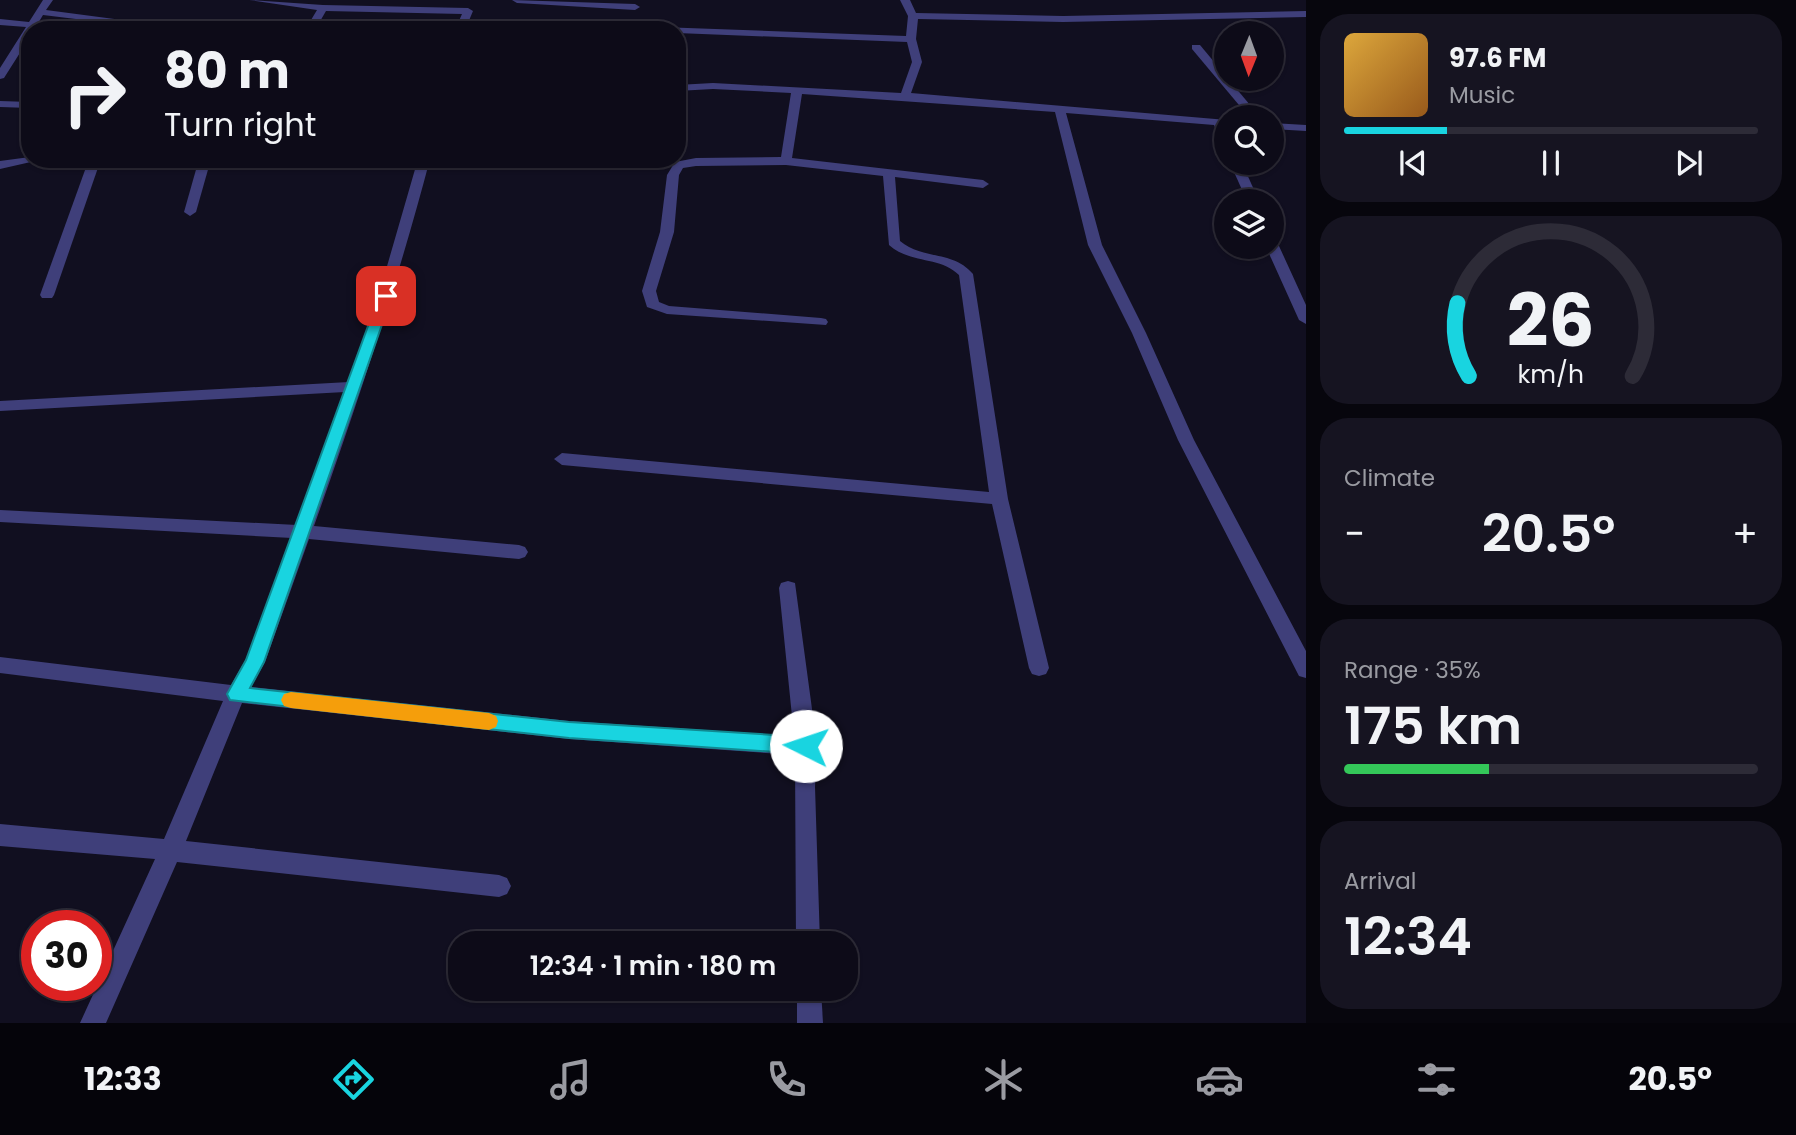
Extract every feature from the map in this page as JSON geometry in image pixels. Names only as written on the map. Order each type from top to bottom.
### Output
[{"type":"street","points":[[34,21],[48,0]]},
{"type":"street","points":[[254,0],[324,8],[468,11],[464,21]]},
{"type":"street","points":[[517,0],[635,4]]},
{"type":"street","points":[[905,0],[913,16],[911,39],[917,62],[905,96]]},
{"type":"street","points":[[316,21],[324,8]]},
{"type":"street","points":[[40,12],[116,21]]},
{"type":"street","points":[[913,16],[1063,19],[1306,15]]},
{"type":"street","points":[[0,22],[21,24]]},
{"type":"street","points":[[686,30],[911,39]]},
{"type":"street","points":[[0,76],[6,57],[21,39]]},
{"type":"street","points":[[1196,47],[1245,105]]},
{"type":"street","points":[[686,88],[713,86],[905,96],[1214,122]]},
{"type":"street","points":[[786,161],[797,92]]},
{"type":"street","points":[[0,104],[21,105]]},
{"type":"street","points":[[1060,110],[1095,245],[1139,333],[1186,440],[1306,670]]},
{"type":"street","points":[[1284,127],[1306,128]]},
{"type":"street","points":[[686,164],[786,161],[983,184]]},
{"type":"street","points":[[0,165],[21,162]]},
{"type":"street","points":[[47,295],[92,168]]},
{"type":"street","points":[[190,212],[202,168]]},
{"type":"street","points":[[93,1023],[171,850],[236,694],[255,662],[355,387],[401,251],[422,168]]},
{"type":"street","points":[[677,168],[673,175],[667,232],[649,292],[652,304],[667,310],[821,322]]},
{"type":"street","points":[[889,174],[894,242],[901,250],[912,254],[946,258],[959,264],[966,274],[999,499],[1039,668]]},
{"type":"street","points":[[1278,259],[1306,320]]},
{"type":"street","points":[[0,405],[355,387]]},
{"type":"street","points":[[562,459],[999,499]]},
{"type":"street","points":[[0,516],[303,532],[519,552]]},
{"type":"street","points":[[788,588],[806,746],[804,787],[808,931]]},
{"type":"street","points":[[0,665],[569,730],[806,746]]},
{"type":"street","points":[[0,835],[171,850],[499,886]]},
{"type":"street","points":[[809,1001],[810,1023]]},
{"type":"slow traffic","points":[[291,700],[489,721]]},
{"type":"route","points":[[386,296],[255,662],[236,694],[569,730],[806,746]]}]
